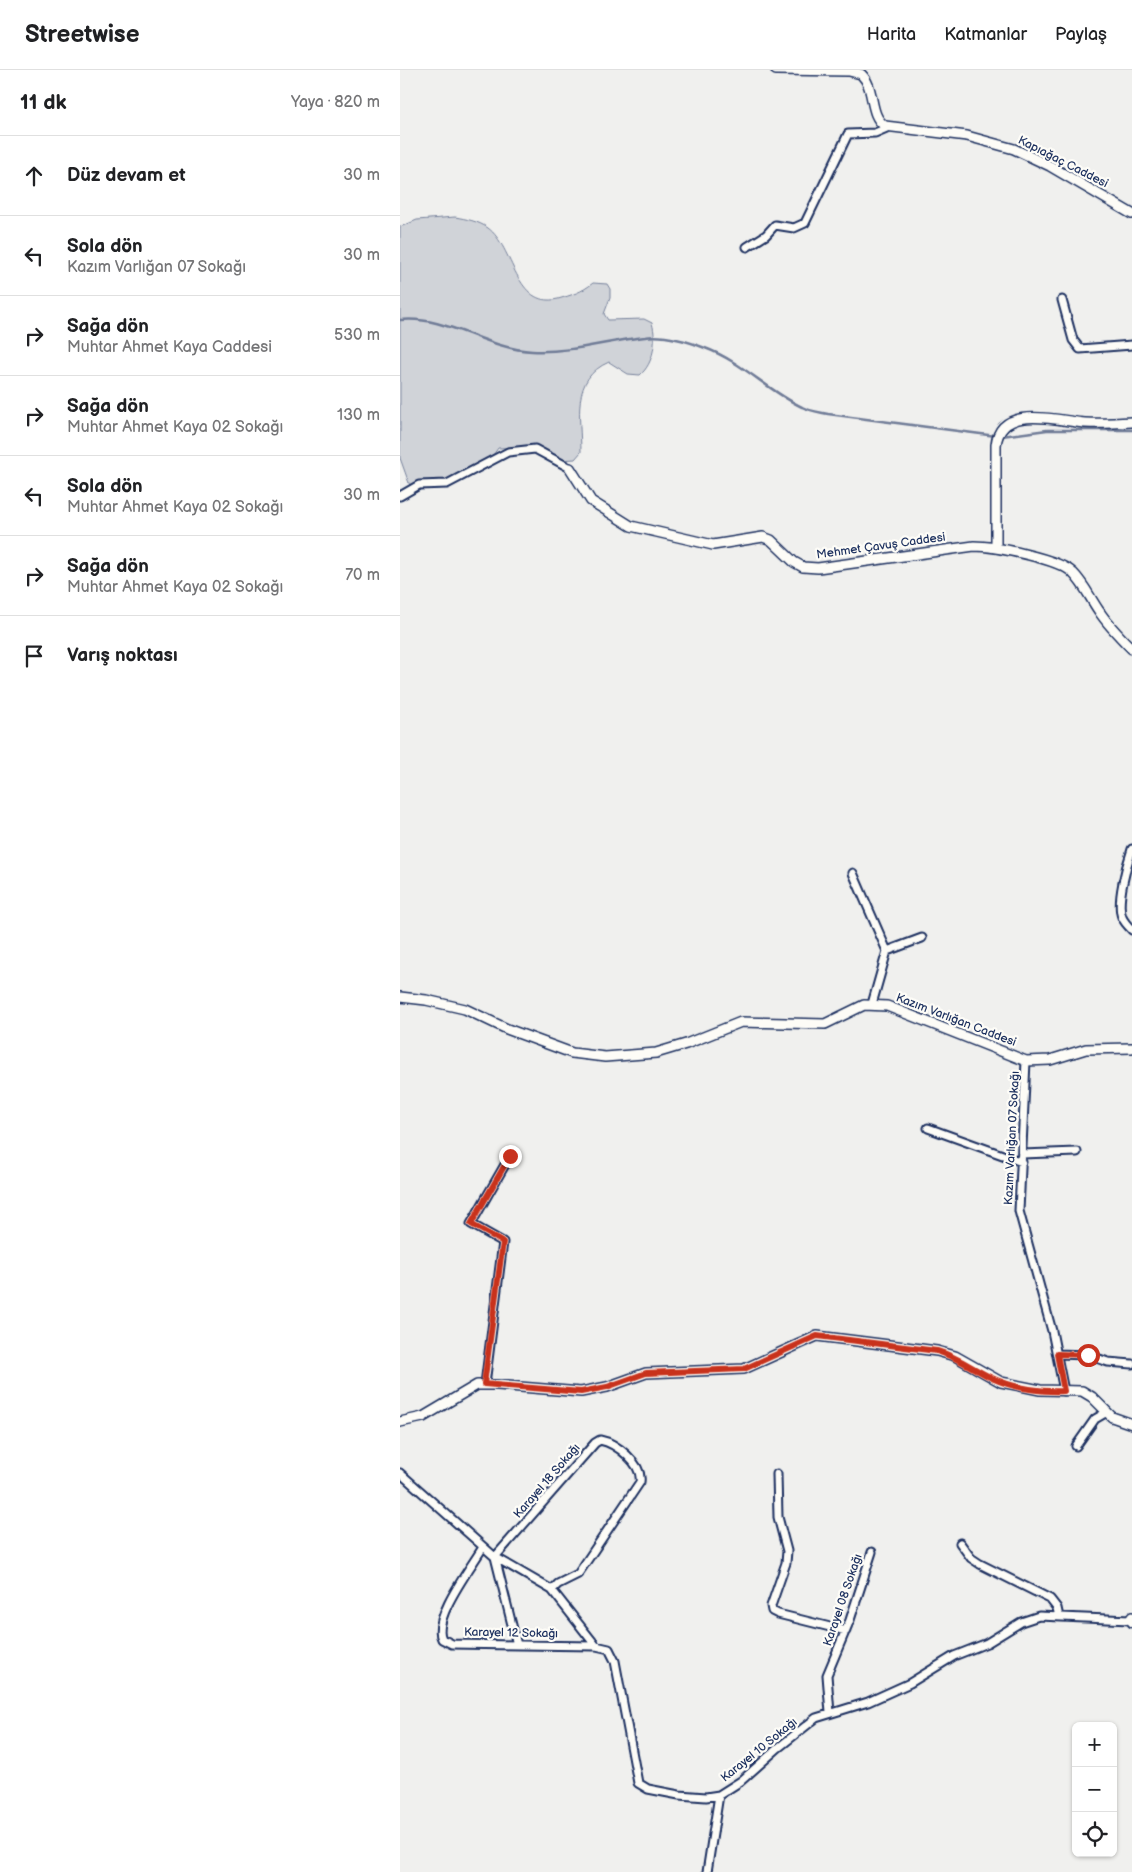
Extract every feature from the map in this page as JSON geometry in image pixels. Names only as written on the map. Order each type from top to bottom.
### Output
[{"type":"street","points":[[776,70],[848,71],[861,74],[867,82],[877,117],[881,123],[889,127]]},
{"type":"street","points":[[747,247],[766,235],[775,225],[794,228],[802,226],[848,134],[875,133],[889,127]]},
{"type":"street","name":"Kapıağaç Caddesi","points":[[889,127],[967,136],[1014,149],[1050,166],[1132,214]]},
{"type":"street","points":[[1062,300],[1074,340],[1080,349],[1132,345]]},
{"type":"street","points":[[996,548],[996,441],[998,432],[1010,422],[1036,418],[1086,423],[1132,422]]},
{"type":"street","points":[[400,496],[420,485],[447,484],[508,452],[535,449],[570,468]]},
{"type":"street","name":"Mehmet Çavuş Caddesi","points":[[570,468],[591,501],[632,526],[713,545],[763,537],[803,567],[818,568],[974,546],[996,548],[1069,569],[1082,583],[1108,624],[1132,649]]},
{"type":"street","points":[[1132,849],[1120,909],[1121,917],[1132,930]]},
{"type":"street","points":[[400,997],[426,1000],[465,1009],[506,1029],[572,1054],[605,1057],[656,1053],[686,1044],[741,1022],[825,1024],[856,1008],[872,1004],[887,951],[853,873]]},
{"type":"street","points":[[887,951],[922,938]]},
{"type":"street","name":"Kazım Varlığan Caddesi","points":[[872,1004],[887,1006],[1026,1061],[1050,1060],[1086,1049],[1132,1048]]},
{"type":"street","name":"Kazım Varlığan 07 Sokağı","points":[[1026,1061],[1019,1211],[1057,1354],[1064,1391]]},
{"type":"street","points":[[928,1128],[1022,1162]]},
{"type":"street","points":[[1022,1154],[1077,1152]]},
{"type":"street","points":[[484,1384],[503,1242],[471,1224],[510,1156]]},
{"type":"street","points":[[400,1422],[423,1417],[471,1388],[484,1384],[581,1392],[607,1387],[646,1373],[744,1369],[817,1336],[937,1351],[955,1356],[1001,1382],[1040,1390],[1076,1390],[1088,1394],[1117,1420],[1132,1424]]},
{"type":"street","points":[[1057,1354],[1088,1355],[1108,1362],[1132,1364]]},
{"type":"street","points":[[1076,1446],[1095,1419],[1106,1412]]},
{"type":"street","name":"Karayel 18 Sokağı","points":[[494,1557],[595,1443],[600,1440],[619,1447],[639,1473],[640,1482],[578,1574],[558,1584],[552,1590]]},
{"type":"street","name":"Karayel 10 Sokağı","points":[[400,1473],[494,1557],[552,1590],[596,1646],[609,1649],[615,1661],[638,1783],[648,1789],[679,1795],[706,1797],[719,1795],[741,1782],[816,1718],[862,1704],[910,1684],[954,1656],[987,1643],[1020,1622],[1040,1616],[1131,1620]]},
{"type":"street","points":[[777,1474],[778,1517],[787,1551],[786,1563],[771,1606],[772,1611],[846,1631]]},
{"type":"street","points":[[960,1543],[971,1558],[980,1564],[1050,1599],[1057,1608],[1059,1617]]},
{"type":"street","name":"Karayel 12 Sokağı","points":[[483,1547],[445,1612],[439,1629],[440,1636],[445,1642],[452,1644],[596,1646]]},
{"type":"street","name":"Karayel 08 Sokağı","points":[[830,1713],[827,1675],[846,1631],[872,1552]]},
{"type":"street","points":[[494,1557],[517,1645]]},
{"type":"street","points":[[707,1872],[719,1795]]},
{"type":"shaded area","points":[[455,217],[476,222],[488,228],[497,237],[524,286],[533,295],[544,300],[558,299],[577,293],[593,283],[607,284],[610,289],[610,298],[604,314],[608,320],[644,319],[652,323],[653,351],[645,370],[640,375],[628,374],[609,362],[597,369],[588,378],[580,400],[581,452],[575,459],[560,460],[526,447],[498,448],[485,467],[451,487],[410,486],[400,458],[400,227],[417,220]]},
{"type":"waterway","points":[[400,320],[434,322],[499,345],[532,351],[575,349],[660,336],[698,345],[731,360],[778,393],[808,410],[996,436]]},
{"type":"waterway","points":[[1002,436],[1047,430],[1132,430]]},
{"type":"route","points":[[510,1156],[471,1224],[501,1239],[503,1242],[484,1384],[538,1390],[591,1391],[646,1373],[744,1369],[761,1363],[807,1338],[827,1336],[937,1351],[955,1356],[1001,1382],[1040,1390],[1064,1391],[1057,1354],[1088,1355]]}]
